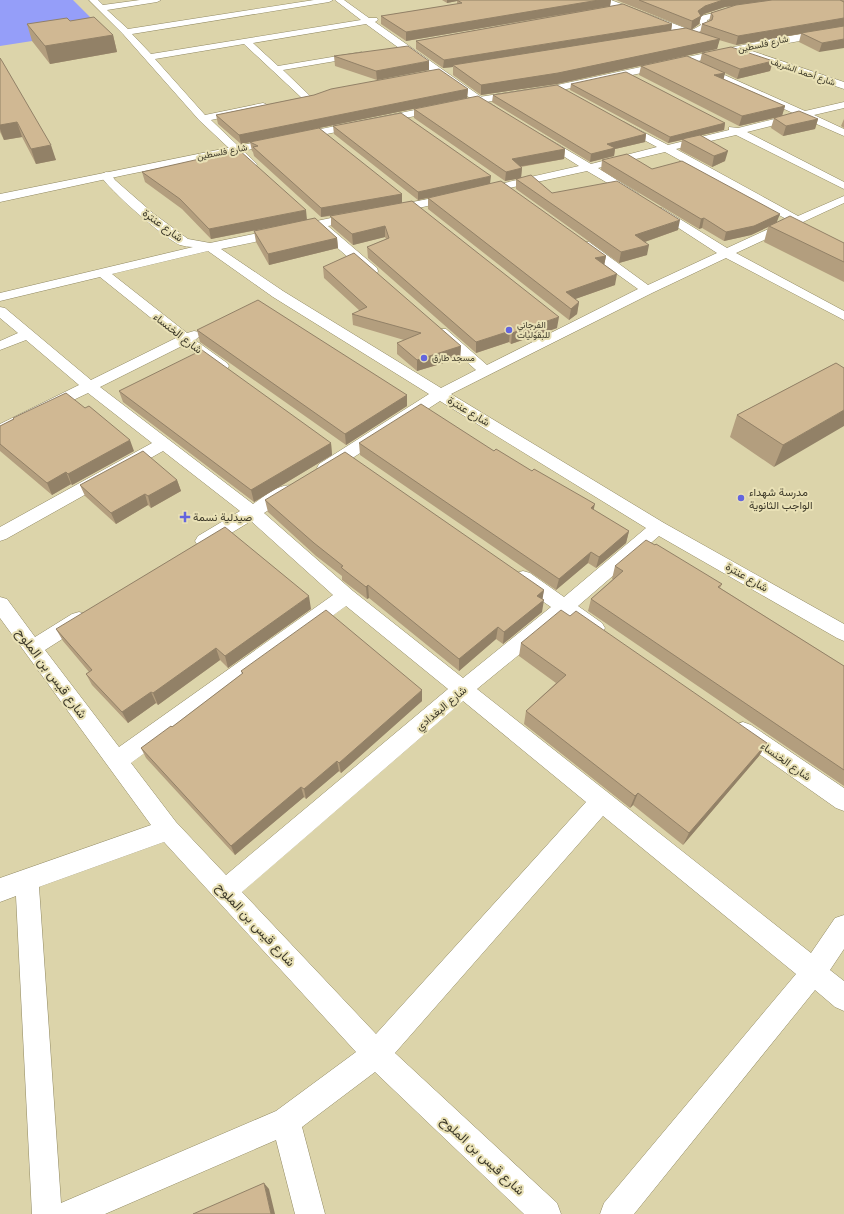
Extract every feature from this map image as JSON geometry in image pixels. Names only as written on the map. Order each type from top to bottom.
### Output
[{"type":"street","points":[[94,0],[126,32],[203,118],[260,170]]},
{"type":"street","points":[[101,8],[157,0]]},
{"type":"street","points":[[126,32],[329,0]]},
{"type":"street","points":[[339,0],[439,73],[505,116]]},
{"type":"street","name":"شارع أحمد الشريف","points":[[604,0],[696,30],[721,39],[742,49],[844,86]]},
{"type":"street","points":[[696,30],[706,26],[702,20],[704,18],[742,9],[723,3]]},
{"type":"street","points":[[605,11],[620,4]]},
{"type":"street","name":"شارع أحمد الشريف","points":[[620,4],[685,33],[774,57],[844,81]]},
{"type":"street","points":[[149,57],[383,18]]},
{"type":"street","name":"شارع فلسطين","points":[[0,198],[321,131],[479,100],[557,88],[776,41],[844,30]]},
{"type":"street","points":[[670,35],[685,33]]},
{"type":"street","points":[[246,41],[276,69],[310,96],[292,100]]},
{"type":"street","points":[[774,57],[773,52],[776,41]]},
{"type":"street","points":[[386,49],[417,43]]},
{"type":"street","points":[[276,69],[370,52]]},
{"type":"street","points":[[687,61],[844,133]]},
{"type":"street","points":[[424,76],[454,71]]},
{"type":"street","points":[[625,73],[639,80]]},
{"type":"street","points":[[557,88],[571,96]]},
{"type":"street","points":[[203,118],[269,104]]},
{"type":"street","points":[[378,212],[416,206],[590,167],[844,105]]},
{"type":"street","points":[[403,115],[415,124]]},
{"type":"street","points":[[611,118],[798,222]]},
{"type":"street","points":[[724,124],[844,186]]},
{"type":"street","points":[[321,131],[333,141]]},
{"type":"street","points":[[531,132],[590,167],[726,253],[844,316]]},
{"type":"street","name":"شارع عنترة","points":[[106,175],[110,182],[150,217],[179,238],[190,243],[210,247],[278,294],[658,527],[841,626]]},
{"type":"street","points":[[491,177],[516,195]]},
{"type":"street","points":[[404,196],[428,216]]},
{"type":"street","points":[[312,475],[346,455],[440,394],[647,290],[726,253],[798,222],[844,199]]},
{"type":"street","points":[[306,213],[382,280]]},
{"type":"street","points":[[0,297],[104,274],[210,247],[318,223],[363,215]]},
{"type":"street","points":[[573,236],[647,290]]},
{"type":"street","name":"شارع الخنساء","points":[[104,274],[185,339],[236,376]]},
{"type":"street","points":[[263,301],[278,294]]},
{"type":"street","points":[[0,311],[89,386],[252,512],[346,596],[783,946],[844,998]]},
{"type":"street","points":[[558,319],[570,329]]},
{"type":"street","points":[[434,326],[486,372]]},
{"type":"street","points":[[0,430],[206,329]]},
{"type":"street","points":[[0,346],[28,334]]},
{"type":"street","points":[[0,535],[163,444]]},
{"type":"street","points":[[192,549],[299,483]]},
{"type":"street","name":"شارع البغدادي","points":[[225,891],[463,689],[565,607],[658,527]]},
{"type":"street","points":[[507,567],[610,639]]},
{"type":"street","points":[[117,761],[346,596]]},
{"type":"street","name":"شارع قيس بن الملوح","points":[[0,604],[168,830],[376,1054],[546,1214]]},
{"type":"street","points":[[33,648],[92,611]]},
{"type":"street","name":"شارع الخنساء","points":[[727,720],[844,801]]},
{"type":"street","points":[[70,1214],[286,1121],[376,1054],[602,801]]},
{"type":"street","points":[[0,890],[168,830]]},
{"type":"street","points":[[27,880],[46,1214]]},
{"type":"street","points":[[615,1214],[814,973],[844,927]]},
{"type":"street","points":[[286,1121],[310,1214]]},
{"type":"shaded area","points":[[0,0],[73,0],[103,30],[0,46]]},
{"type":"building","points":[[457,0],[599,0],[406,32],[381,16],[462,3]]},
{"type":"building","points":[[639,0],[723,0],[705,6],[698,11],[701,16],[692,21]]},
{"type":"building","points":[[772,0],[840,0],[844,2],[844,18],[738,36],[702,24],[712,20],[713,16],[711,13],[736,5]]},
{"type":"building","points":[[623,4],[672,24],[444,60],[416,41]]},
{"type":"building","points":[[94,17],[113,35],[45,46],[27,24],[67,18],[70,21]]},
{"type":"building","points":[[844,26],[844,39],[822,43],[801,33]]},
{"type":"building","points":[[686,28],[720,39],[558,73],[481,85],[453,65]]},
{"type":"building","points":[[408,46],[429,61],[376,71],[334,56]]},
{"type":"building","points":[[731,47],[773,61],[740,69],[702,53]]},
{"type":"building","points":[[687,56],[725,73],[714,75],[785,106],[742,116],[641,66]]},
{"type":"building","points":[[0,58],[51,145],[31,149],[17,122],[0,125]]},
{"type":"building","points":[[439,69],[468,89],[239,135],[216,115],[314,95],[331,89]]},
{"type":"building","points":[[626,72],[725,123],[670,137],[571,84]]},
{"type":"building","points":[[557,85],[646,134],[607,144],[615,148],[591,154],[493,95]]},
{"type":"building","points":[[478,96],[565,149],[512,159],[522,168],[506,172],[414,109]]},
{"type":"building","points":[[799,111],[818,119],[786,126],[774,118]]},
{"type":"building","points":[[401,113],[491,176],[418,192],[333,126]]},
{"type":"building","points":[[319,128],[402,194],[321,208],[253,147],[258,146],[250,142]]},
{"type":"building","points":[[700,135],[728,151],[714,156],[682,139]]},
{"type":"building","points":[[239,150],[306,210],[209,229],[180,199],[142,172]]},
{"type":"building","points":[[627,154],[652,169],[682,161],[780,214],[754,226],[726,232],[704,218],[701,219],[602,160]]},
{"type":"building","points":[[531,175],[552,193],[617,181],[680,220],[635,235],[649,245],[621,252],[516,179]]},
{"type":"building","points":[[501,181],[606,256],[595,258],[617,274],[566,292],[579,302],[571,309],[428,198]]},
{"type":"building","points":[[412,201],[559,317],[512,333],[510,331],[476,342],[367,247],[389,238],[385,226],[352,234],[330,216]]},
{"type":"building","points":[[790,216],[844,243],[844,262],[769,226]]},
{"type":"building","points":[[315,218],[337,238],[268,254],[254,231]]},
{"type":"building","points":[[354,253],[461,346],[417,360],[397,343],[421,333],[352,314],[367,307],[323,267]]},
{"type":"building","points":[[258,300],[407,395],[345,434],[197,330]]},
{"type":"building","points":[[202,350],[331,443],[251,490],[119,391]]},
{"type":"building","points":[[836,363],[844,368],[844,410],[783,445],[737,415]]},
{"type":"building","points":[[66,393],[85,408],[89,406],[130,440],[68,474],[66,472],[47,483],[0,444],[0,426],[14,419],[13,418]]},
{"type":"building","points":[[421,404],[494,451],[496,449],[532,471],[534,469],[595,504],[591,508],[629,531],[599,557],[591,552],[559,579],[359,443]]},
{"type":"building","points":[[143,451],[177,480],[148,496],[145,494],[111,513],[80,485]]},
{"type":"building","points":[[345,452],[544,590],[537,596],[544,600],[504,632],[498,627],[459,659],[368,585],[366,587],[343,569],[341,567],[343,566],[265,500]]},
{"type":"building","points":[[225,527],[309,596],[225,656],[216,648],[153,693],[151,692],[122,712],[86,674],[92,670],[56,629]]},
{"type":"building","points":[[646,540],[655,545],[656,544],[722,584],[718,587],[844,666],[844,770],[591,599],[623,571],[615,566]]},
{"type":"building","points":[[326,610],[422,690],[339,763],[337,761],[304,789],[301,787],[231,846],[141,748],[171,726],[172,727],[243,673],[241,671]]},
{"type":"building","points":[[561,610],[570,616],[576,611],[767,743],[689,833],[638,793],[635,796],[526,711],[566,675],[521,643]]},
{"type":"building","points":[[264,1183],[271,1214],[193,1214]]},
{"type":"place","name":"الفرجاني للبقوليات","points":[[509,330]]},
{"type":"place","name":"مسجد طارق","points":[[424,358]]},
{"type":"place","name":"مدرسة شهداء الواجب الثانوية","points":[[741,498]]},
{"type":"place","name":"صيدلية نسمة","points":[[185,517]]}]
